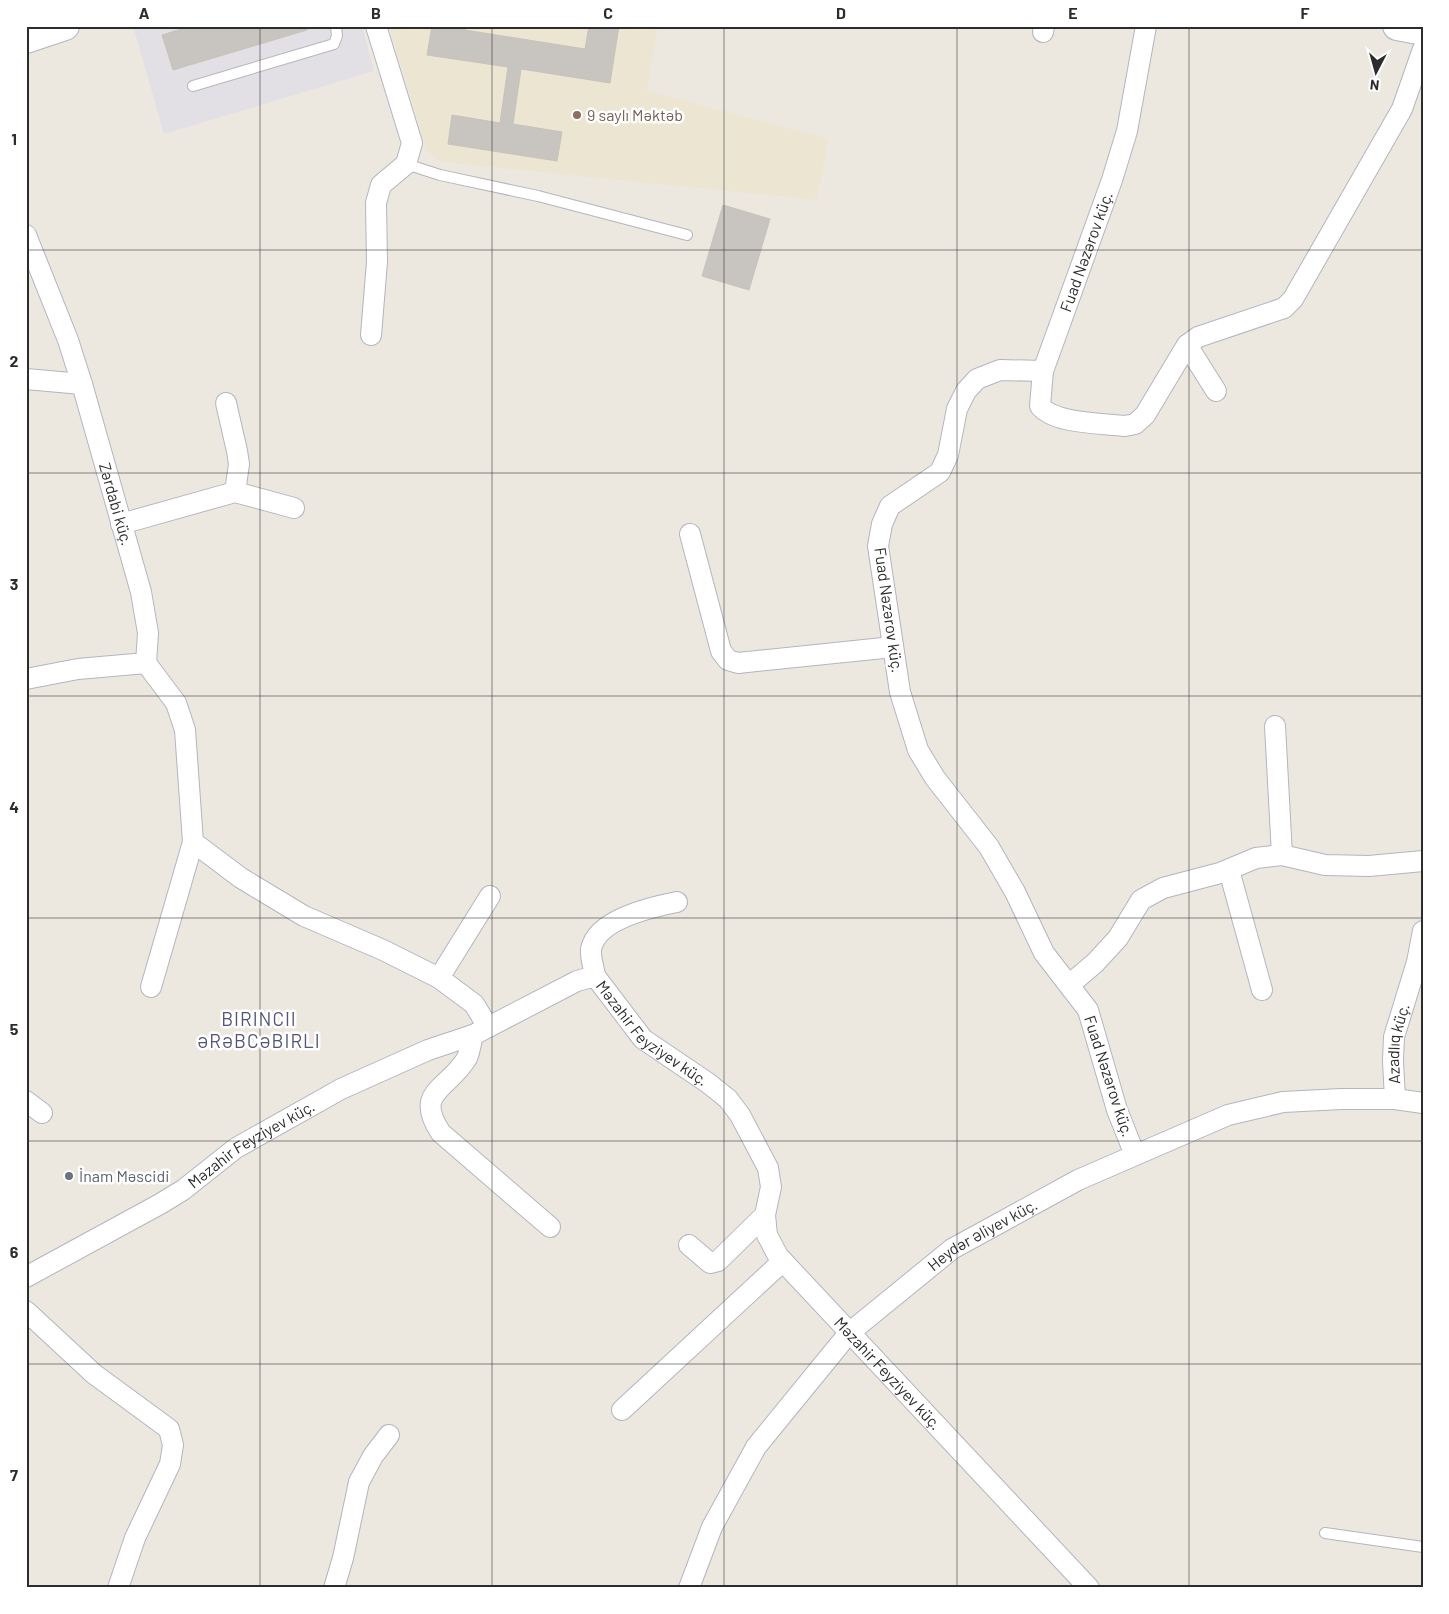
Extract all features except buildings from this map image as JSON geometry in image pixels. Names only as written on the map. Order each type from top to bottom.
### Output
[{"type":"main road","points":[[26,39],[65,26]]},
{"type":"main road","points":[[1397,26],[1423,31]]},
{"type":"street","points":[[371,335],[377,262],[376,203],[381,185],[406,164],[412,143],[376,26]]},
{"type":"street","name":"Fuad Nəzərov küç.","points":[[1135,1155],[1117,1110],[1088,1010],[1044,953],[1015,892],[989,847],[935,778],[918,750],[900,692],[878,546],[882,524],[890,506],[940,472],[948,455],[957,410],[966,390],[977,379],[1000,370],[1043,372],[1112,180],[1127,130],[1146,26]]},
{"type":"street","points":[[1043,372],[1040,406],[1046,413],[1058,418],[1125,426],[1135,424],[1145,416],[1187,345],[1198,337],[1284,308],[1293,299],[1402,108],[1423,49]]},
{"type":"street","name":"Zərdabi küç.","points":[[26,235],[68,340],[82,384],[145,617],[148,633],[146,663]]},
{"type":"street","points":[[1187,345],[1216,391]]},
{"type":"street","points":[[26,379],[82,384]]},
{"type":"street","points":[[226,403],[239,464],[235,492]]},
{"type":"street","points":[[121,524],[235,492],[294,508]]},
{"type":"street","points":[[690,534],[721,651],[728,660],[738,663],[893,647]]},
{"type":"street","points":[[26,679],[78,669],[146,663],[176,703],[185,730],[193,842],[151,987]]},
{"type":"street","points":[[1275,726],[1282,855]]},
{"type":"street","points":[[193,842],[241,878],[304,916],[383,950],[439,978],[474,1004],[480,1031],[468,1056],[454,1075],[435,1093],[429,1106],[432,1119],[441,1133],[550,1227]]},
{"type":"street","points":[[1069,985],[1095,963],[1118,938],[1141,900],[1163,888],[1196,881],[1229,870],[1256,858],[1282,855],[1325,865],[1368,866],[1423,861]]},
{"type":"street","points":[[1229,870],[1262,990]]},
{"type":"street","points":[[439,978],[490,896]]},
{"type":"street","points":[[595,976],[591,950],[596,938],[615,922],[643,909],[677,902]]},
{"type":"street","name":"Azadlıq küç.","points":[[1395,1099],[1392,1061],[1394,1037],[1423,931]]},
{"type":"street","name":"Məzahir Feyziyev küç.","points":[[26,1277],[160,1204],[183,1190],[236,1148],[341,1089],[428,1050],[480,1031],[576,981],[595,976],[643,1039],[708,1083],[728,1099],[740,1115],[768,1168],[771,1187],[766,1215],[767,1235],[783,1261],[1089,1588]]},
{"type":"street","name":"Heydər Əliyev küç.","points":[[689,1588],[712,1527],[756,1447],[849,1333],[952,1249],[1078,1180],[1228,1115],[1283,1102],[1395,1099],[1423,1103]]},
{"type":"street","points":[[26,1101],[42,1113]]},
{"type":"street","points":[[689,1245],[710,1263],[718,1261],[766,1215]]},
{"type":"street","points":[[622,1410],[783,1261]]},
{"type":"street","points":[[26,1311],[94,1374],[169,1429],[173,1445],[170,1464],[136,1538],[118,1588]]},
{"type":"street","points":[[334,1588],[343,1558],[359,1482],[373,1456],[389,1435]]},
{"type":"lane","points":[[193,86],[334,44],[337,36],[336,26]]},
{"type":"lane","points":[[406,164],[687,235]]},
{"type":"lane","points":[[1325,1533],[1423,1547]]},
{"type":"shaded area","points":[[133,26],[362,26],[374,71],[164,134]]},
{"type":"shaded area","name":"9 saylı Məktəb","points":[[389,26],[658,26],[647,91],[828,139],[817,200],[442,162],[427,151]]},
{"type":"place","name":"9 saylı Məktəb","points":[[577,115]]},
{"type":"place","name":"İnam Məscidi","points":[[69,1176]]},
{"type":"district","name":"BIRINCII ƏRƏBCƏBIRLI","points":[[259,1030]]}]
